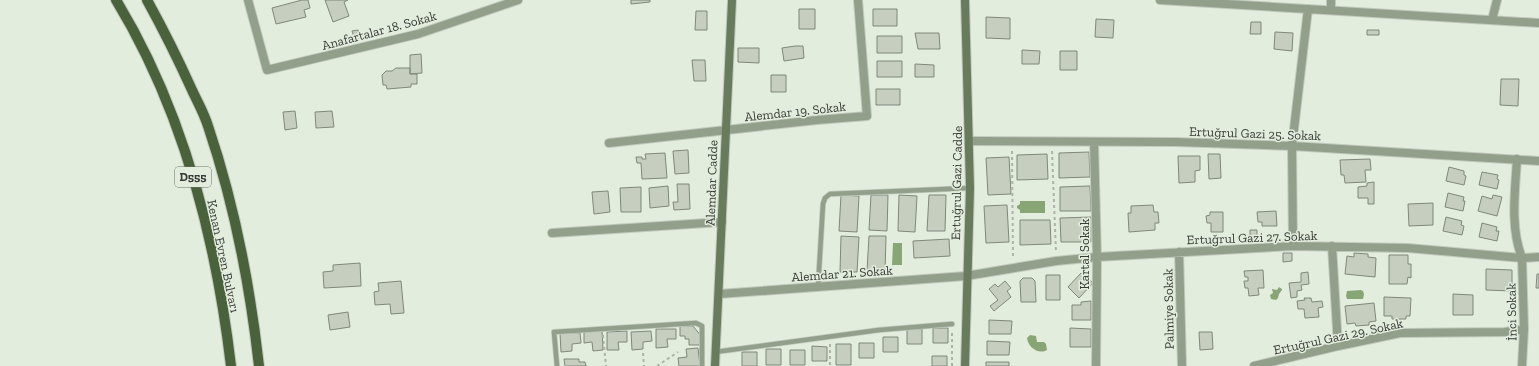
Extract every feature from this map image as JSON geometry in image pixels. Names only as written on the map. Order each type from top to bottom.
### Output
[{"type":"main road","name":"Kenan Evren Bulvarı","points":[[116,0],[153,72],[181,139],[199,198],[217,273],[231,366]]},
{"type":"main road","name":"Kenan Evren Bulvarı","points":[[147,0],[208,124],[228,194],[244,265],[260,366]]},
{"type":"street","name":"Anafartalar 18. Sokak","points":[[248,0],[267,70],[418,34],[518,0]]},
{"type":"street","name":"Alemdar Cadde","points":[[715,366],[732,0]]},
{"type":"street","name":"Alemdar 19. Sokak","points":[[609,143],[817,120],[867,116],[858,0]]},
{"type":"street","name":"Ertuğrul Gazi Cadde","points":[[965,0],[970,188],[966,276],[965,366]]},
{"type":"street","points":[[1160,0],[1539,23]]},
{"type":"street","points":[[1331,0],[1331,10]]},
{"type":"street","points":[[1492,20],[1497,0]]},
{"type":"street","points":[[1292,246],[1292,146],[1308,9]]},
{"type":"street","name":"Ertuğrul Gazi 25. Sokak","points":[[969,141],[1176,142],[1292,146],[1539,161]]},
{"type":"street","name":"Kartal Sokak","points":[[1094,142],[1097,257],[1096,366]]},
{"type":"street","name":"İnci Sokak","points":[[1516,159],[1514,224],[1517,247],[1522,258],[1524,329],[1522,366]]},
{"type":"street","points":[[552,233],[722,222]]},
{"type":"street","name":"Ertuğrul Gazi 27. Sokak","points":[[966,276],[1097,257],[1292,246],[1408,248],[1522,258],[1539,257]]},
{"type":"street","points":[[1332,246],[1338,346]]},
{"type":"street","name":"Palmiye Sokak","points":[[1179,252],[1182,366]]},
{"type":"street","name":"Alemdar 21. Sokak","points":[[719,294],[966,276]]},
{"type":"street","name":"Ertuğrul Gazi 29. Sokak","points":[[1259,365],[1400,333],[1505,332],[1524,329]]},
{"type":"lane","points":[[818,287],[823,204],[825,198],[830,194],[970,188]]},
{"type":"lane","points":[[557,366],[554,332],[696,322],[702,326],[702,366]]},
{"type":"lane","points":[[716,352],[879,330],[952,324]]},
{"type":"path","points":[[1012,141],[1013,269]]},
{"type":"path","points":[[1052,142],[1056,262]]},
{"type":"path","points":[[952,324],[952,366]]},
{"type":"path","points":[[603,329],[606,366]]},
{"type":"path","points":[[830,337],[830,366]]},
{"type":"path","points":[[656,366],[678,352]]},
{"type":"path","points":[[643,353],[644,366]]},
{"type":"shaded area","points":[[1020,201],[1045,201],[1045,213],[1020,213],[1017,206],[1020,204]]},
{"type":"shaded area","points":[[893,243],[902,243],[902,265],[892,265]]},
{"type":"shaded area","points":[[1279,287],[1282,290],[1278,298],[1276,300],[1271,299],[1270,295],[1273,293],[1272,289],[1277,290]]},
{"type":"shaded area","points":[[1361,290],[1364,294],[1363,299],[1347,299],[1347,291]]},
{"type":"shaded area","points":[[1030,335],[1036,336],[1037,342],[1044,342],[1047,350],[1040,352],[1031,347],[1027,338]]},
{"type":"building","points":[[302,0],[308,0],[310,8],[304,10],[306,17],[276,24],[272,8]]},
{"type":"building","points":[[325,0],[348,0],[344,2],[349,16],[333,22]]},
{"type":"building","points":[[631,0],[650,0],[650,2],[631,4]]},
{"type":"building","points":[[799,9],[815,9],[815,29],[799,29]]},
{"type":"building","points":[[873,9],[897,9],[897,26],[873,26]]},
{"type":"building","points":[[696,11],[707,11],[707,30],[695,30]]},
{"type":"building","points":[[986,17],[1010,18],[1010,39],[986,38]]},
{"type":"building","points":[[1096,19],[1114,20],[1113,38],[1095,37]]},
{"type":"building","points":[[1251,22],[1261,22],[1261,34],[1250,34]]},
{"type":"building","points":[[358,30],[361,38],[355,40],[352,31]]},
{"type":"building","points":[[1367,30],[1379,30],[1379,35],[1367,35]]},
{"type":"building","points":[[1275,32],[1293,33],[1292,51],[1274,49]]},
{"type":"building","points":[[915,33],[939,33],[940,49],[918,49]]},
{"type":"building","points":[[877,36],[902,36],[902,53],[877,53]]},
{"type":"building","points":[[803,46],[804,58],[784,61],[782,48]]},
{"type":"building","points":[[738,48],[759,48],[759,63],[738,62]]},
{"type":"building","points":[[1022,50],[1040,51],[1039,64],[1022,64]]},
{"type":"building","points":[[1060,51],[1077,51],[1077,70],[1060,70]]},
{"type":"building","points":[[421,54],[422,73],[410,74],[410,55]]},
{"type":"building","points":[[692,60],[705,60],[706,81],[694,81]]},
{"type":"building","points":[[877,61],[902,61],[902,77],[877,77]]},
{"type":"building","points":[[915,64],[934,65],[934,77],[915,77]]},
{"type":"building","points":[[396,68],[410,68],[410,74],[417,74],[417,84],[411,84],[411,87],[387,89],[386,85],[383,85],[382,75],[386,71],[392,71]]},
{"type":"building","points":[[771,75],[786,75],[786,92],[771,92]]},
{"type":"building","points":[[1501,79],[1519,79],[1518,106],[1500,105]]},
{"type":"building","points":[[876,89],[900,89],[900,105],[876,105]]},
{"type":"building","points":[[295,111],[297,128],[285,130],[283,112]]},
{"type":"building","points":[[332,111],[334,127],[316,128],[315,112]]},
{"type":"building","points":[[688,150],[689,173],[675,174],[673,151]]},
{"type":"building","points":[[1089,152],[1090,177],[1059,178],[1059,153]]},
{"type":"building","points":[[665,153],[667,178],[642,179],[641,163],[637,163],[636,157],[646,159],[645,154]]},
{"type":"building","points":[[1047,154],[1048,179],[1017,180],[1017,155]]},
{"type":"building","points":[[1208,154],[1220,154],[1221,178],[1209,179]]},
{"type":"building","points":[[1178,156],[1200,156],[1200,170],[1195,171],[1195,182],[1179,183]]},
{"type":"building","points":[[1009,157],[1011,194],[988,195],[986,158]]},
{"type":"building","points":[[1370,159],[1371,170],[1365,170],[1366,182],[1345,183],[1344,175],[1341,175],[1340,160]]},
{"type":"building","points":[[1449,167],[1464,171],[1464,175],[1466,176],[1464,185],[1446,181]]},
{"type":"building","points":[[1482,172],[1498,175],[1497,179],[1499,180],[1497,189],[1479,185]]},
{"type":"building","points":[[1374,182],[1374,204],[1368,204],[1368,198],[1358,198],[1358,187],[1367,186],[1367,183]]},
{"type":"building","points":[[677,184],[689,184],[690,209],[674,210],[673,202],[678,202]]},
{"type":"building","points":[[668,186],[669,206],[650,208],[649,188]]},
{"type":"building","points":[[1090,186],[1091,211],[1060,211],[1060,187]]},
{"type":"building","points":[[641,187],[641,212],[621,212],[620,188]]},
{"type":"building","points":[[608,191],[610,212],[594,214],[592,192]]},
{"type":"building","points":[[1448,193],[1464,197],[1463,201],[1465,201],[1463,211],[1445,207]]},
{"type":"building","points":[[841,195],[859,196],[857,232],[839,231]]},
{"type":"building","points":[[871,195],[888,195],[887,231],[869,230]]},
{"type":"building","points":[[899,195],[917,196],[915,232],[898,231]]},
{"type":"building","points":[[929,195],[946,195],[945,231],[927,231]]},
{"type":"building","points":[[1493,195],[1502,197],[1497,216],[1478,211],[1482,196],[1492,199]]},
{"type":"building","points":[[1433,203],[1433,225],[1409,226],[1408,204]]},
{"type":"building","points":[[1007,205],[1009,242],[986,243],[984,206]]},
{"type":"building","points":[[1153,205],[1154,212],[1158,212],[1159,223],[1155,223],[1155,230],[1129,232],[1128,213],[1131,213],[1131,206]]},
{"type":"building","points":[[1276,211],[1277,226],[1262,226],[1262,222],[1258,222],[1257,212]]},
{"type":"building","points":[[1210,212],[1223,212],[1223,232],[1211,232],[1211,223],[1207,223],[1206,216],[1210,215]]},
{"type":"building","points":[[1091,217],[1091,242],[1061,242],[1060,218]]},
{"type":"building","points":[[1446,217],[1462,221],[1461,225],[1464,226],[1462,235],[1443,231]]},
{"type":"building","points":[[1020,220],[1050,220],[1051,244],[1020,245]]},
{"type":"building","points":[[1482,223],[1497,227],[1496,231],[1499,231],[1497,241],[1479,237]]},
{"type":"building","points":[[1250,230],[1257,230],[1257,238],[1250,238]]},
{"type":"building","points":[[841,236],[859,237],[857,272],[840,272]]},
{"type":"building","points":[[869,236],[886,236],[885,272],[867,271]]},
{"type":"building","points":[[949,239],[950,256],[914,258],[913,241]]},
{"type":"building","points":[[1283,253],[1292,253],[1292,261],[1283,262]]},
{"type":"building","points":[[1354,253],[1368,254],[1368,257],[1376,258],[1375,277],[1345,274],[1347,256],[1354,257]]},
{"type":"building","points":[[1389,255],[1408,255],[1408,264],[1411,264],[1411,278],[1408,277],[1407,284],[1389,284]]},
{"type":"building","points":[[360,263],[361,286],[324,288],[323,272],[333,271],[333,265]]},
{"type":"building","points":[[1486,269],[1512,270],[1512,291],[1486,290]]},
{"type":"building","points":[[1263,270],[1264,288],[1258,288],[1259,295],[1249,296],[1248,288],[1245,288],[1244,281],[1248,281],[1248,277],[1245,277],[1244,271]]},
{"type":"building","points":[[1308,272],[1309,284],[1301,285],[1302,290],[1297,291],[1297,297],[1291,298],[1289,283],[1301,282],[1301,273]]},
{"type":"building","points":[[1081,273],[1093,283],[1079,298],[1068,287]]},
{"type":"building","points":[[1537,274],[1539,274],[1539,288],[1536,288]]},
{"type":"building","points":[[1046,275],[1060,275],[1060,300],[1046,300]]},
{"type":"building","points":[[1023,278],[1032,278],[1035,281],[1036,302],[1021,302],[1020,281]]},
{"type":"building","points":[[401,281],[404,313],[391,314],[390,304],[375,305],[374,292],[379,291],[378,283]]},
{"type":"building","points":[[1005,281],[1011,288],[1007,291],[1011,297],[994,311],[990,306],[998,300],[989,289],[995,284],[998,287]]},
{"type":"building","points":[[1453,294],[1473,295],[1473,315],[1453,315]]},
{"type":"building","points":[[1384,297],[1411,298],[1410,316],[1406,316],[1406,319],[1392,319],[1392,316],[1384,316]]},
{"type":"building","points":[[1304,298],[1311,298],[1312,302],[1322,301],[1323,307],[1318,308],[1319,317],[1305,318],[1304,309],[1298,309],[1297,301],[1305,300]]},
{"type":"building","points":[[1091,301],[1091,320],[1072,320],[1072,305],[1081,305],[1081,302]]},
{"type":"building","points":[[1374,303],[1376,321],[1369,322],[1369,325],[1356,326],[1355,323],[1347,324],[1345,306]]},
{"type":"building","points":[[348,312],[350,327],[330,330],[328,315]]},
{"type":"building","points":[[989,320],[1012,321],[1011,334],[989,334]]},
{"type":"building","points":[[680,326],[693,326],[701,336],[701,345],[689,345],[689,339],[685,339],[685,336],[680,336]]},
{"type":"building","points":[[933,328],[948,328],[948,343],[933,343]]},
{"type":"building","points":[[1070,328],[1091,329],[1091,347],[1070,347]]},
{"type":"building","points":[[656,329],[676,329],[676,339],[667,339],[668,347],[656,348]]},
{"type":"building","points":[[907,329],[922,329],[922,344],[907,344]]},
{"type":"building","points":[[602,330],[603,350],[593,351],[592,342],[584,343],[584,331]]},
{"type":"building","points":[[627,331],[627,342],[618,342],[619,350],[607,350],[607,332]]},
{"type":"building","points":[[651,331],[652,341],[643,342],[643,349],[632,350],[631,332]]},
{"type":"building","points":[[1199,332],[1212,332],[1213,349],[1200,350]]},
{"type":"building","points":[[560,333],[580,333],[581,343],[572,344],[572,351],[561,352]]},
{"type":"building","points":[[883,337],[898,337],[898,352],[883,352]]},
{"type":"building","points":[[987,341],[1010,342],[1009,355],[987,355]]},
{"type":"building","points":[[859,343],[874,343],[874,358],[859,358]]},
{"type":"building","points":[[836,344],[851,344],[851,365],[836,365]]},
{"type":"building","points":[[812,346],[827,347],[827,361],[812,361]]},
{"type":"building","points":[[698,348],[700,366],[679,366],[678,358],[687,357],[686,349]]},
{"type":"building","points":[[766,349],[781,349],[781,365],[766,365]]},
{"type":"building","points":[[790,350],[805,350],[805,365],[790,365]]},
{"type":"building","points":[[742,352],[757,352],[757,366],[742,366]]},
{"type":"building","points":[[932,356],[947,356],[947,366],[932,366]]},
{"type":"building","points":[[564,359],[579,359],[579,362],[585,362],[586,366],[565,366]]},
{"type":"building","points":[[986,362],[1009,362],[1009,366],[986,366]]}]
